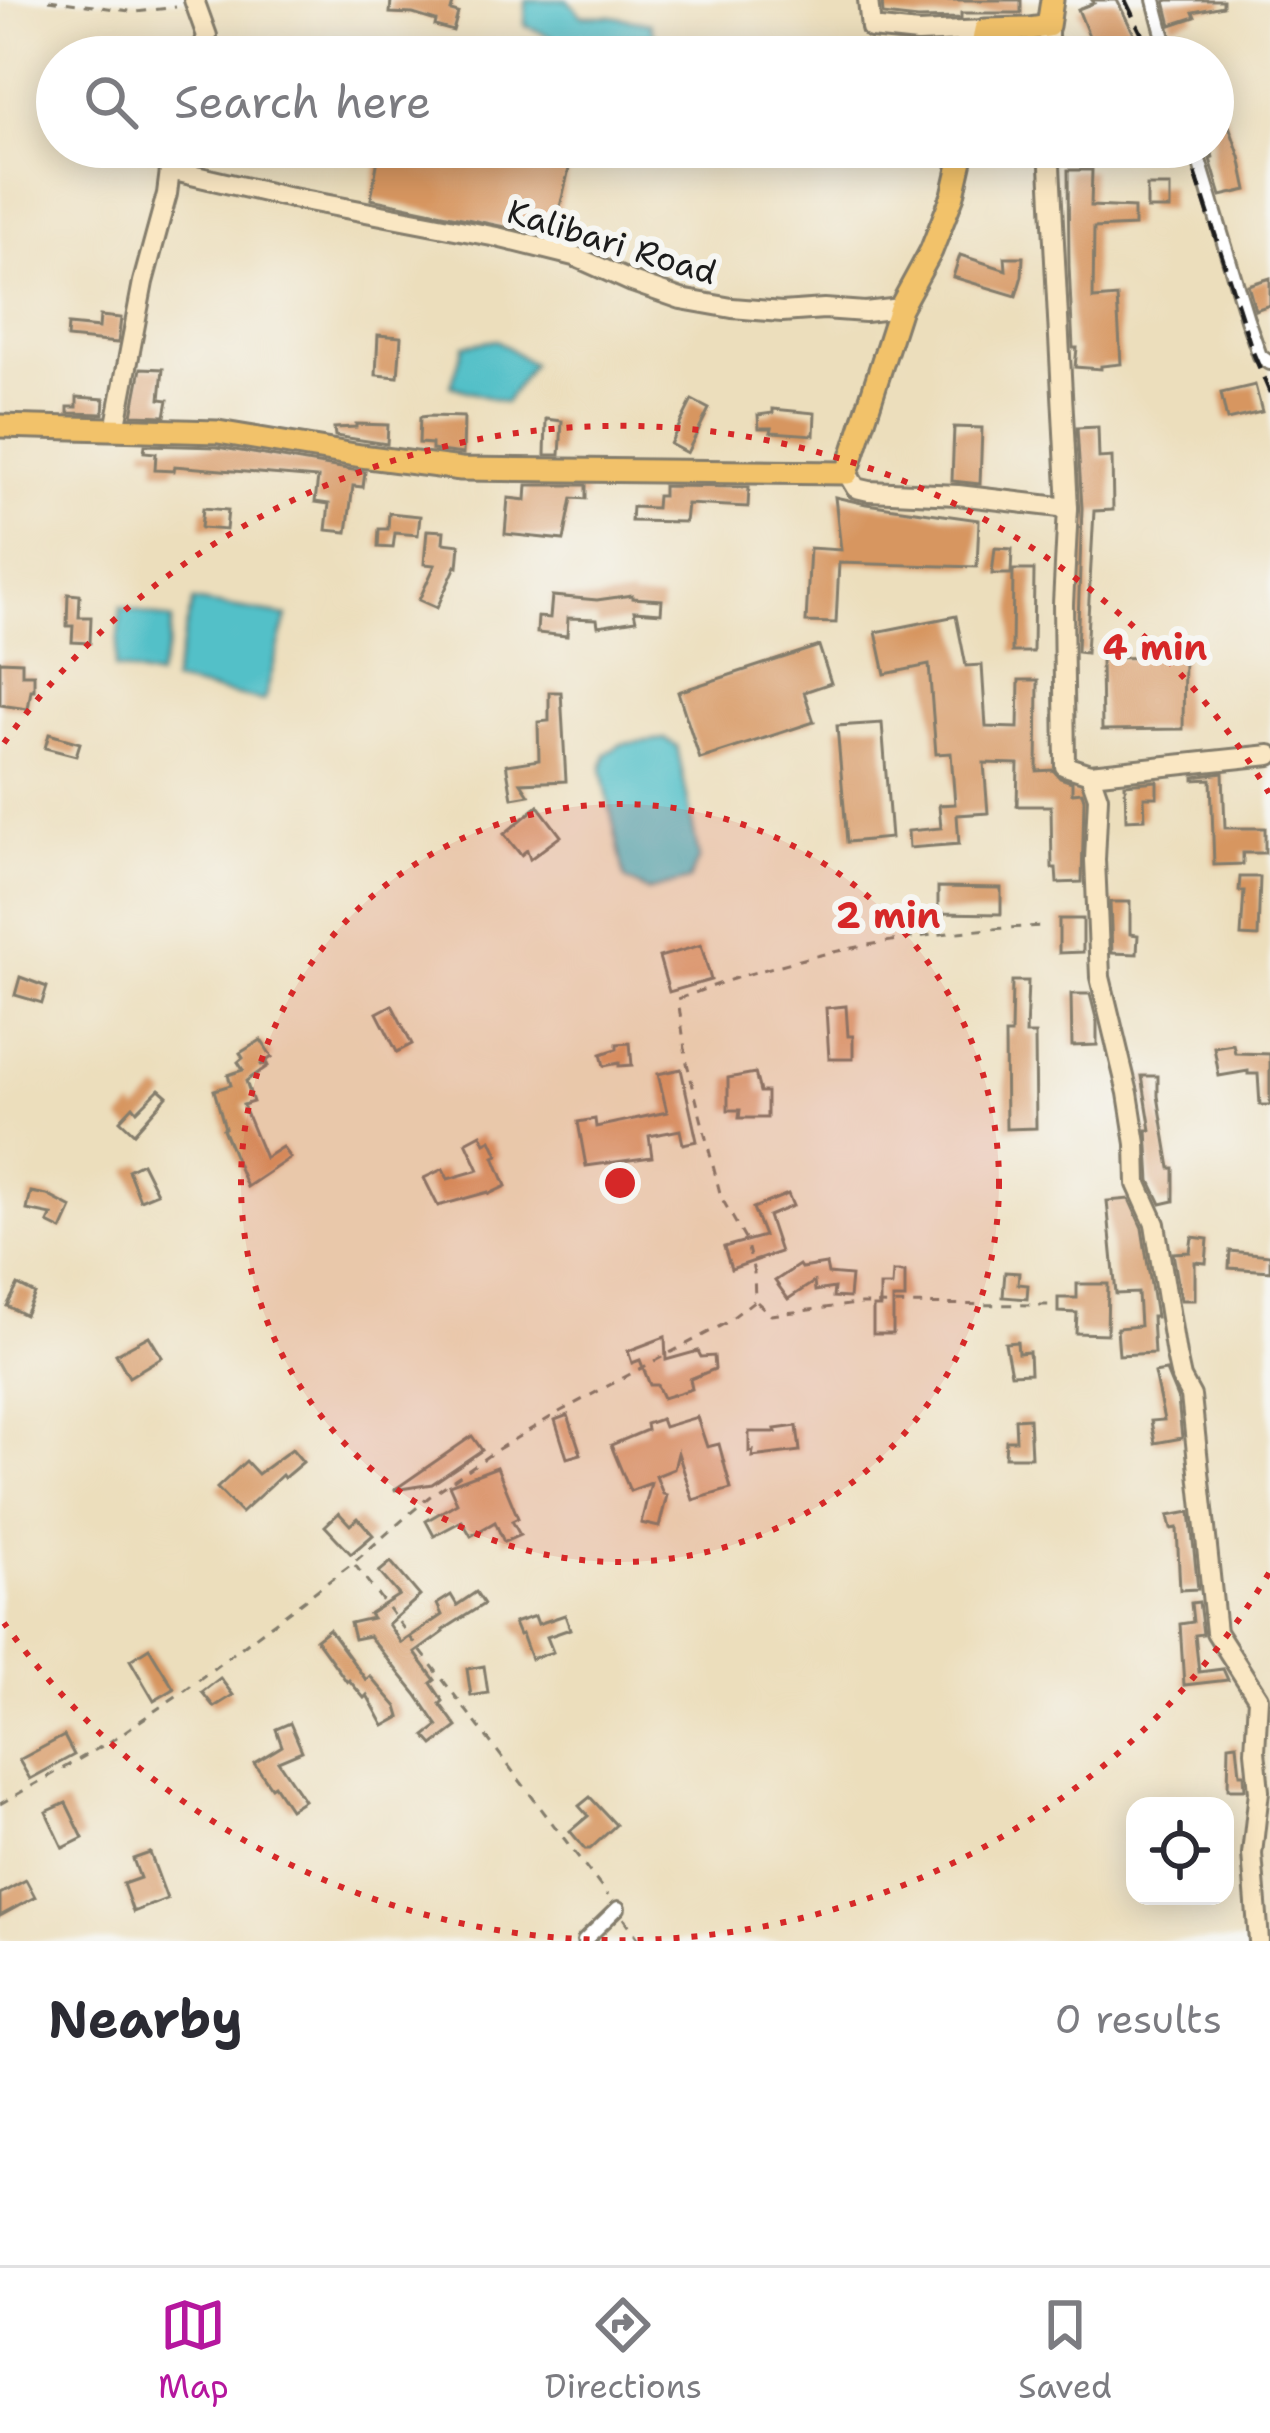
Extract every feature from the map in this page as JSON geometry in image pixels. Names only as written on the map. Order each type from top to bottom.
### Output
[{"type":"main road","points":[[984,36],[985,30],[1048,26],[1052,0]]},
{"type":"main road","points":[[0,426],[218,432],[461,469],[847,473],[900,308],[931,251],[959,168]]},
{"type":"street","points":[[868,0],[871,28],[918,33],[985,30]]},
{"type":"street","points":[[1154,0],[1163,36]]},
{"type":"street","points":[[195,2],[207,36]]},
{"type":"street","points":[[1048,26],[1048,36]]},
{"type":"street","points":[[1050,168],[1068,508],[1063,604],[1065,766],[1090,773],[1270,755]]},
{"type":"street","points":[[1201,168],[1260,356],[1270,363]]},
{"type":"street","points":[[115,430],[170,170]]},
{"type":"street","name":"Kalibari Road","points":[[170,170],[574,256],[632,282],[698,302],[782,312],[900,308]]},
{"type":"street","points":[[847,473],[856,488],[869,491],[1068,508]]},
{"type":"street","points":[[1090,773],[1098,797],[1095,860],[1100,977],[1128,1093],[1137,1184],[1155,1224],[1176,1355],[1191,1396],[1212,1613],[1216,1633],[1258,1698],[1252,1854],[1259,1941]]},
{"type":"street","points":[[584,1941],[618,1908]]},
{"type":"path","points":[[49,0],[136,13],[195,2]]},
{"type":"path","points":[[1047,926],[873,945],[757,971],[677,999],[721,1197],[746,1241],[755,1300],[771,1315],[856,1304],[1054,1305]]},
{"type":"path","points":[[0,1804],[110,1741],[185,1690],[353,1563],[429,1497],[495,1451],[724,1324],[755,1300]]},
{"type":"path","points":[[353,1563],[640,1941]]},
{"type":"water","points":[[526,0],[568,0],[582,16],[650,23],[654,36],[549,36],[525,25]]},
{"type":"water","points":[[497,340],[532,364],[505,403],[451,386],[464,345]]},
{"type":"water","points":[[193,601],[287,616],[264,701],[172,682]]},
{"type":"water","points":[[121,607],[172,620],[157,678],[115,668]]},
{"type":"water","points":[[665,739],[677,746],[699,858],[689,880],[647,891],[625,879],[602,769],[606,754],[622,744]]},
{"type":"building","points":[[391,0],[454,0],[451,11],[458,13],[453,31],[413,14],[390,13]]},
{"type":"building","points":[[882,0],[1021,0],[1021,13],[918,19],[883,15]]},
{"type":"building","points":[[1092,0],[1117,0],[1135,36],[1089,36],[1078,9],[1094,3]]},
{"type":"building","points":[[1223,0],[1223,6],[1193,12],[1195,17],[1171,25],[1165,1]]},
{"type":"building","points":[[1234,140],[1247,190],[1221,196],[1213,168],[1234,168]]},
{"type":"building","points":[[376,168],[569,168],[553,237],[371,199]]},
{"type":"building","points":[[1068,170],[1092,170],[1091,206],[1134,208],[1134,226],[1094,228],[1093,299],[1117,297],[1121,364],[1101,369],[1075,367]]},
{"type":"building","points":[[1147,186],[1170,186],[1170,209],[1147,209]]},
{"type":"building","points":[[960,255],[1006,270],[1005,257],[1023,257],[1016,296],[953,277]]},
{"type":"building","points":[[1270,278],[1270,305],[1255,310],[1248,285]]},
{"type":"building","points":[[100,316],[121,318],[118,343],[67,338],[68,325],[99,328]]},
{"type":"building","points":[[378,335],[401,337],[398,377],[376,375]]},
{"type":"building","points":[[141,368],[163,369],[160,399],[168,400],[165,416],[132,415]]},
{"type":"building","points":[[1255,385],[1262,412],[1227,420],[1221,393]]},
{"type":"building","points":[[77,397],[104,399],[103,414],[68,413],[68,407],[77,407]]},
{"type":"building","points":[[692,400],[709,409],[687,453],[670,444]]},
{"type":"building","points":[[773,409],[815,413],[814,435],[759,428],[758,415],[773,413]]},
{"type":"building","points":[[420,417],[464,417],[463,454],[432,450],[432,444],[419,443]]},
{"type":"building","points":[[546,419],[562,421],[560,455],[545,455]]},
{"type":"building","points":[[388,425],[387,444],[335,436],[334,428]]},
{"type":"building","points":[[954,427],[982,428],[980,484],[952,481]]},
{"type":"building","points":[[1098,427],[1099,458],[1112,457],[1113,510],[1094,511],[1086,653],[1077,652],[1082,508],[1077,428]]},
{"type":"building","points":[[145,445],[217,447],[365,472],[363,487],[353,486],[347,532],[326,530],[329,504],[315,502],[318,478],[175,466],[174,471],[155,470],[156,453],[144,452]]},
{"type":"building","points":[[527,485],[586,485],[586,499],[572,498],[564,540],[505,534],[508,498],[526,500]]},
{"type":"building","points":[[663,486],[749,487],[748,507],[687,504],[685,522],[631,521],[632,507],[656,508]]},
{"type":"building","points":[[835,497],[979,520],[977,567],[839,563],[836,623],[806,622],[810,548],[841,550]]},
{"type":"building","points":[[203,508],[228,510],[226,530],[201,528]]},
{"type":"building","points":[[389,513],[420,516],[418,535],[395,533],[393,548],[378,547],[379,529],[388,529]]},
{"type":"building","points":[[427,530],[444,531],[443,543],[460,545],[458,567],[437,608],[419,600],[435,565],[424,564]]},
{"type":"building","points":[[995,548],[1012,549],[1011,574],[992,574]]},
{"type":"building","points":[[1013,570],[1034,570],[1033,652],[1012,652]]},
{"type":"building","points":[[68,594],[80,595],[79,617],[91,617],[90,643],[72,642],[73,626],[67,626]]},
{"type":"building","points":[[632,595],[662,600],[661,613],[634,611],[636,620],[598,626],[597,619],[568,618],[567,636],[537,633],[538,617],[550,618],[552,596],[597,600]]},
{"type":"building","points":[[956,616],[966,666],[982,665],[986,727],[1018,728],[1019,680],[1038,680],[1037,771],[1053,770],[1072,782],[1072,793],[1082,792],[1082,882],[1057,883],[1056,868],[1052,868],[1051,806],[1017,806],[1018,764],[984,763],[988,813],[957,815],[959,844],[909,848],[908,831],[941,828],[939,805],[955,804],[951,753],[936,754],[929,665],[885,674],[876,632]]},
{"type":"building","points":[[819,646],[831,683],[804,692],[814,722],[700,759],[678,692]]},
{"type":"building","points":[[1184,657],[1183,729],[1102,730],[1101,658]]},
{"type":"building","points":[[0,661],[22,662],[22,674],[34,674],[28,709],[0,705]]},
{"type":"building","points":[[549,692],[561,692],[566,781],[521,783],[529,795],[512,798],[506,763],[539,760],[538,722],[549,721]]},
{"type":"building","points":[[882,723],[891,838],[847,842],[837,726]]},
{"type":"building","points":[[49,734],[80,743],[76,756],[45,748]]},
{"type":"building","points":[[1223,773],[1225,828],[1265,828],[1265,853],[1243,853],[1243,864],[1214,865],[1211,779],[1194,780]]},
{"type":"building","points":[[1157,781],[1157,797],[1144,797],[1145,819],[1126,820],[1125,784]]},
{"type":"building","points":[[538,806],[561,836],[530,859],[527,850],[521,855],[504,834]]},
{"type":"building","points":[[1240,877],[1260,877],[1258,937],[1241,936],[1244,891],[1239,891]]},
{"type":"building","points":[[938,887],[1001,888],[1001,914],[938,913]]},
{"type":"building","points":[[1110,902],[1130,902],[1130,934],[1138,935],[1137,954],[1112,953]]},
{"type":"building","points":[[1059,919],[1083,919],[1083,952],[1059,953]]},
{"type":"building","points":[[701,945],[711,980],[669,992],[659,957]]},
{"type":"building","points":[[20,977],[47,987],[42,1003],[15,995]]},
{"type":"building","points":[[1012,981],[1028,981],[1026,1034],[1035,1034],[1036,1128],[1006,1129],[1005,1034],[1011,1034]]},
{"type":"building","points":[[1071,994],[1090,994],[1097,1045],[1072,1046]]},
{"type":"building","points":[[392,1005],[412,1044],[397,1052],[377,1013]]},
{"type":"building","points":[[846,1006],[853,1059],[829,1059],[826,1008]]},
{"type":"building","points":[[261,1040],[272,1057],[260,1065],[268,1066],[246,1081],[253,1102],[243,1105],[265,1158],[282,1147],[290,1158],[247,1187],[223,1129],[214,1090],[231,1085],[228,1075],[243,1070],[240,1053]]},
{"type":"building","points":[[630,1043],[632,1065],[604,1066],[601,1054],[617,1049],[617,1044]]},
{"type":"building","points":[[1233,1044],[1235,1053],[1270,1054],[1270,1105],[1260,1105],[1258,1074],[1219,1076],[1214,1047]]},
{"type":"building","points":[[681,1069],[697,1141],[683,1144],[680,1130],[649,1136],[652,1157],[586,1166],[578,1122],[595,1119],[596,1127],[667,1112],[658,1074]]},
{"type":"building","points":[[755,1073],[760,1092],[767,1092],[767,1118],[739,1118],[740,1110],[728,1110],[728,1078]]},
{"type":"building","points":[[1142,1076],[1158,1076],[1170,1168],[1174,1168],[1174,1201],[1161,1204],[1150,1181],[1147,1130],[1151,1130]]},
{"type":"building","points":[[159,1089],[167,1096],[134,1133],[120,1120]]},
{"type":"building","points":[[481,1134],[485,1143],[491,1140],[506,1186],[438,1206],[424,1178],[443,1169],[448,1179],[479,1170],[466,1142]]},
{"type":"building","points":[[142,1163],[157,1193],[140,1200],[128,1170]]},
{"type":"building","points":[[31,1192],[72,1208],[62,1230],[48,1223],[52,1215],[27,1210]]},
{"type":"building","points":[[788,1194],[793,1206],[768,1216],[780,1252],[731,1269],[724,1247],[764,1236],[753,1208]]},
{"type":"building","points":[[1129,1199],[1142,1228],[1156,1317],[1152,1317],[1154,1353],[1119,1355],[1117,1328],[1140,1326],[1138,1293],[1116,1294],[1107,1201]]},
{"type":"building","points":[[1192,1237],[1208,1239],[1206,1263],[1195,1262],[1195,1300],[1181,1300],[1173,1253],[1190,1252]]},
{"type":"building","points":[[1230,1251],[1270,1255],[1270,1271],[1229,1268]]},
{"type":"building","points":[[826,1264],[828,1274],[851,1276],[849,1298],[833,1297],[834,1288],[815,1291],[814,1282],[788,1299],[775,1281],[799,1265]]},
{"type":"building","points":[[893,1272],[905,1272],[905,1299],[893,1299],[893,1334],[873,1334],[873,1307],[880,1307],[880,1286],[892,1286]]},
{"type":"building","points":[[1005,1272],[1019,1273],[1018,1284],[1028,1285],[1027,1299],[1003,1297]]},
{"type":"building","points":[[1077,1284],[1108,1284],[1107,1334],[1076,1333],[1077,1313],[1058,1312],[1058,1298],[1077,1298]]},
{"type":"building","points":[[18,1285],[35,1294],[25,1315],[7,1306]]},
{"type":"building","points":[[149,1336],[162,1357],[129,1377],[116,1354]]},
{"type":"building","points":[[665,1337],[666,1360],[698,1351],[701,1357],[714,1356],[715,1369],[690,1379],[692,1389],[663,1398],[657,1385],[650,1385],[640,1360],[632,1363],[628,1351]]},
{"type":"building","points":[[1017,1342],[1018,1353],[1029,1352],[1030,1373],[1011,1374],[1005,1343]]},
{"type":"building","points":[[1166,1371],[1178,1400],[1182,1438],[1155,1443],[1151,1421],[1164,1420],[1154,1373]]},
{"type":"building","points":[[568,1415],[581,1454],[567,1458],[555,1420]]},
{"type":"building","points":[[697,1417],[707,1447],[719,1444],[731,1489],[693,1500],[678,1453],[674,1469],[656,1476],[667,1495],[659,1527],[641,1523],[651,1483],[630,1491],[611,1445],[661,1419],[664,1427]]},
{"type":"building","points":[[1029,1418],[1031,1457],[1005,1457],[1006,1440],[1016,1440],[1015,1419]]},
{"type":"building","points":[[797,1426],[800,1451],[752,1457],[749,1432]]},
{"type":"building","points":[[472,1436],[482,1450],[432,1484],[394,1490]]},
{"type":"building","points":[[292,1449],[303,1462],[241,1513],[217,1488],[246,1461],[258,1474]]},
{"type":"building","points":[[497,1467],[520,1535],[504,1542],[495,1522],[471,1536],[462,1521],[434,1536],[426,1521],[457,1503],[449,1485]]},
{"type":"building","points":[[1190,1512],[1198,1589],[1180,1590],[1177,1528],[1171,1529],[1168,1516]]},
{"type":"building","points":[[339,1513],[350,1525],[358,1518],[373,1535],[351,1554],[325,1526]]},
{"type":"building","points":[[391,1562],[420,1596],[388,1624],[401,1643],[442,1615],[437,1604],[451,1595],[457,1605],[476,1592],[484,1604],[415,1653],[435,1680],[431,1683],[443,1701],[440,1704],[457,1727],[433,1745],[425,1736],[438,1726],[369,1636],[354,1639],[350,1623],[372,1618],[369,1614],[399,1595],[379,1572]]},
{"type":"building","points":[[1199,1602],[1203,1634],[1195,1635],[1199,1672],[1223,1669],[1228,1680],[1184,1685],[1180,1624],[1193,1622],[1191,1603]]},
{"type":"building","points":[[565,1615],[570,1629],[547,1637],[553,1652],[531,1659],[514,1623],[535,1616],[538,1624]]},
{"type":"building","points":[[329,1629],[366,1680],[370,1676],[397,1707],[400,1717],[384,1726],[367,1695],[364,1698],[347,1682],[316,1639]]},
{"type":"building","points":[[149,1648],[174,1689],[154,1701],[130,1660]]},
{"type":"building","points":[[484,1666],[488,1693],[471,1696],[467,1669]]},
{"type":"building","points":[[220,1678],[233,1695],[214,1707],[202,1692]]},
{"type":"building","points":[[290,1723],[302,1751],[278,1761],[304,1800],[290,1809],[254,1763],[282,1746],[276,1729]]},
{"type":"building","points":[[64,1736],[74,1755],[30,1779],[19,1760]]},
{"type":"building","points":[[1237,1744],[1245,1789],[1228,1789],[1229,1745]]},
{"type":"building","points":[[590,1797],[616,1825],[585,1849],[570,1831],[588,1816],[579,1806]]},
{"type":"building","points":[[66,1803],[83,1838],[63,1848],[46,1812]]},
{"type":"building","points":[[150,1853],[167,1899],[133,1912],[123,1884],[140,1878],[133,1859]]},
{"type":"building","points":[[26,1880],[35,1897],[0,1916],[0,1894]]},
{"type":"railway","points":[[1125,0],[1143,36]]},
{"type":"railway","points":[[1194,168],[1270,393]]}]
